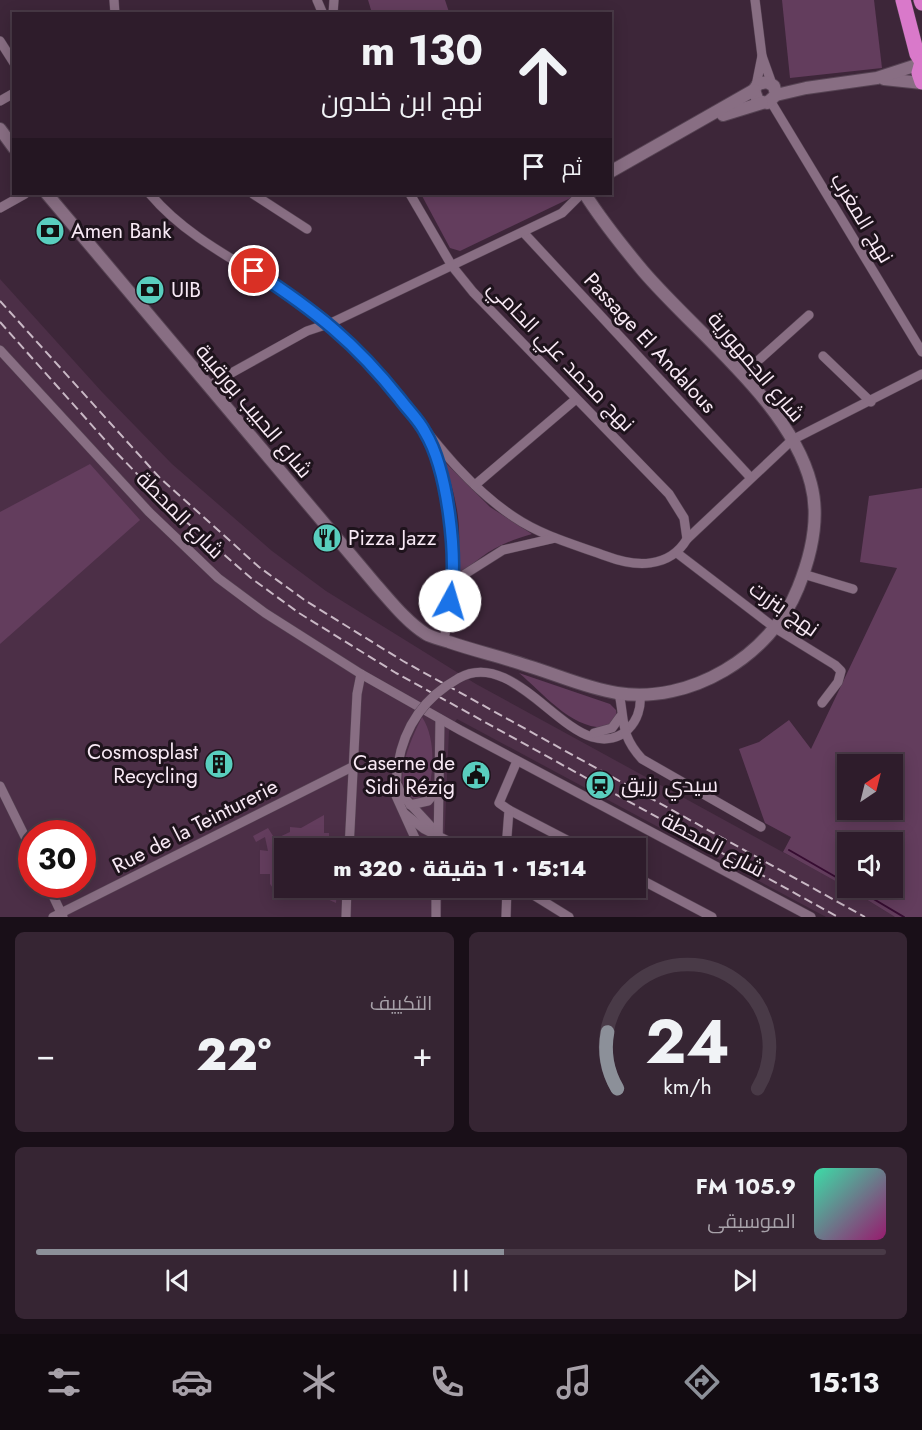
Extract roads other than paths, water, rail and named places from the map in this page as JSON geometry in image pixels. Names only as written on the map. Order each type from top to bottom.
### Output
[{"type":"highway","points":[[903,0],[917,54],[922,63],[919,73],[922,82]]},
{"type":"street","points":[[756,0],[762,56],[771,94]]},
{"type":"street","points":[[0,41],[12,60]]},
{"type":"street","points":[[762,56],[755,88],[756,98],[877,78],[922,63]]},
{"type":"street","points":[[877,78],[922,82]]},
{"type":"street","points":[[612,171],[705,120],[762,82],[771,94]]},
{"type":"street","points":[[705,120],[771,94]]},
{"type":"street","name":"نهج المغرب","points":[[771,94],[922,352]]},
{"type":"street","points":[[0,129],[12,145]]},
{"type":"street","points":[[0,208],[24,195]]},
{"type":"street","name":"شارع الحبيب بورقيبة","points":[[47,195],[401,613],[428,636],[444,640]]},
{"type":"street","points":[[151,195],[186,227],[331,323],[390,386],[426,433],[475,485],[516,519],[555,538],[636,564],[654,564],[677,553],[687,539],[792,440],[871,402],[922,374]]},
{"type":"street","points":[[255,195],[307,229]]},
{"type":"street","name":"نهج محمد علي الحامي","points":[[412,195],[452,266],[491,312],[669,494],[684,518],[687,539]]},
{"type":"street","points":[[208,386],[307,331],[331,323],[562,213],[582,195]]},
{"type":"street","name":"شارع الجمهورية","points":[[444,640],[476,653],[619,693],[676,691],[703,681],[732,666],[775,628],[793,600],[810,556],[814,507],[812,486],[792,440],[780,421],[742,375],[644,272],[584,195]]},
{"type":"street","name":"Passage El Andalous","points":[[523,232],[751,478]]},
{"type":"street","points":[[742,375],[809,315]]},
{"type":"street","name":"شارع المحطة","points":[[0,350],[149,512],[218,578],[266,614],[361,674],[440,719],[812,917]]},
{"type":"street","points":[[823,356],[871,402]]},
{"type":"street","points":[[475,485],[576,399]]},
{"type":"street","points":[[426,433],[447,501],[454,581],[444,640]]},
{"type":"street","points":[[454,581],[503,550],[555,538]]},
{"type":"street","name":"نهج بنزرت","points":[[677,553],[775,628],[841,671],[838,682],[822,703]]},
{"type":"street","points":[[803,574],[853,589]]},
{"type":"street","points":[[416,838],[397,783],[397,771],[405,738],[415,716],[447,685],[464,675],[485,673],[501,677],[518,685],[565,721],[592,737],[612,737],[625,733],[639,715],[640,694]]},
{"type":"street","points":[[349,838],[357,694],[361,674]]},
{"type":"street","points":[[619,693],[620,717],[628,744],[642,759],[761,827]]},
{"type":"street","points":[[577,728],[593,733],[603,732],[612,728],[620,717]]},
{"type":"street","points":[[438,838],[440,719]]},
{"type":"street","points":[[517,761],[500,805],[563,838]]},
{"type":"street","name":"Rue de la Teinturerie","points":[[59,916],[352,768]]},
{"type":"street","points":[[0,786],[18,823]]},
{"type":"street","points":[[406,808],[428,801],[439,788]]},
{"type":"street","points":[[406,808],[424,829],[445,838]]},
{"type":"street","points":[[507,838],[509,810]]},
{"type":"street","points":[[646,882],[712,917]]},
{"type":"street","points":[[53,898],[59,916]]},
{"type":"street","points":[[346,917],[347,898]]},
{"type":"street","points":[[435,898],[435,917]]},
{"type":"street","points":[[506,917],[507,898]]},
{"type":"street","points":[[538,898],[569,917]]},
{"type":"waterway","points":[[789,850],[837,878]]},
{"type":"waterway","points":[[872,898],[904,917]]},
{"type":"railway","points":[[0,301],[159,477],[259,567],[306,601],[403,661],[865,917]]},
{"type":"railway","points":[[0,322],[113,449],[169,507],[251,578],[299,613],[396,673],[838,917]]},
{"type":"place","name":"Amen Bank","points":[[50,231]]},
{"type":"place","name":"UIB","points":[[150,290]]},
{"type":"place","name":"Pizza Jazz","points":[[327,538]]},
{"type":"place","name":"Cosmosplast Recycling","points":[[219,764]]},
{"type":"place","name":"Caserne de Sidi Rézig","points":[[476,775]]},
{"type":"place","name":"سيدي رزيق","points":[[600,785]]}]
